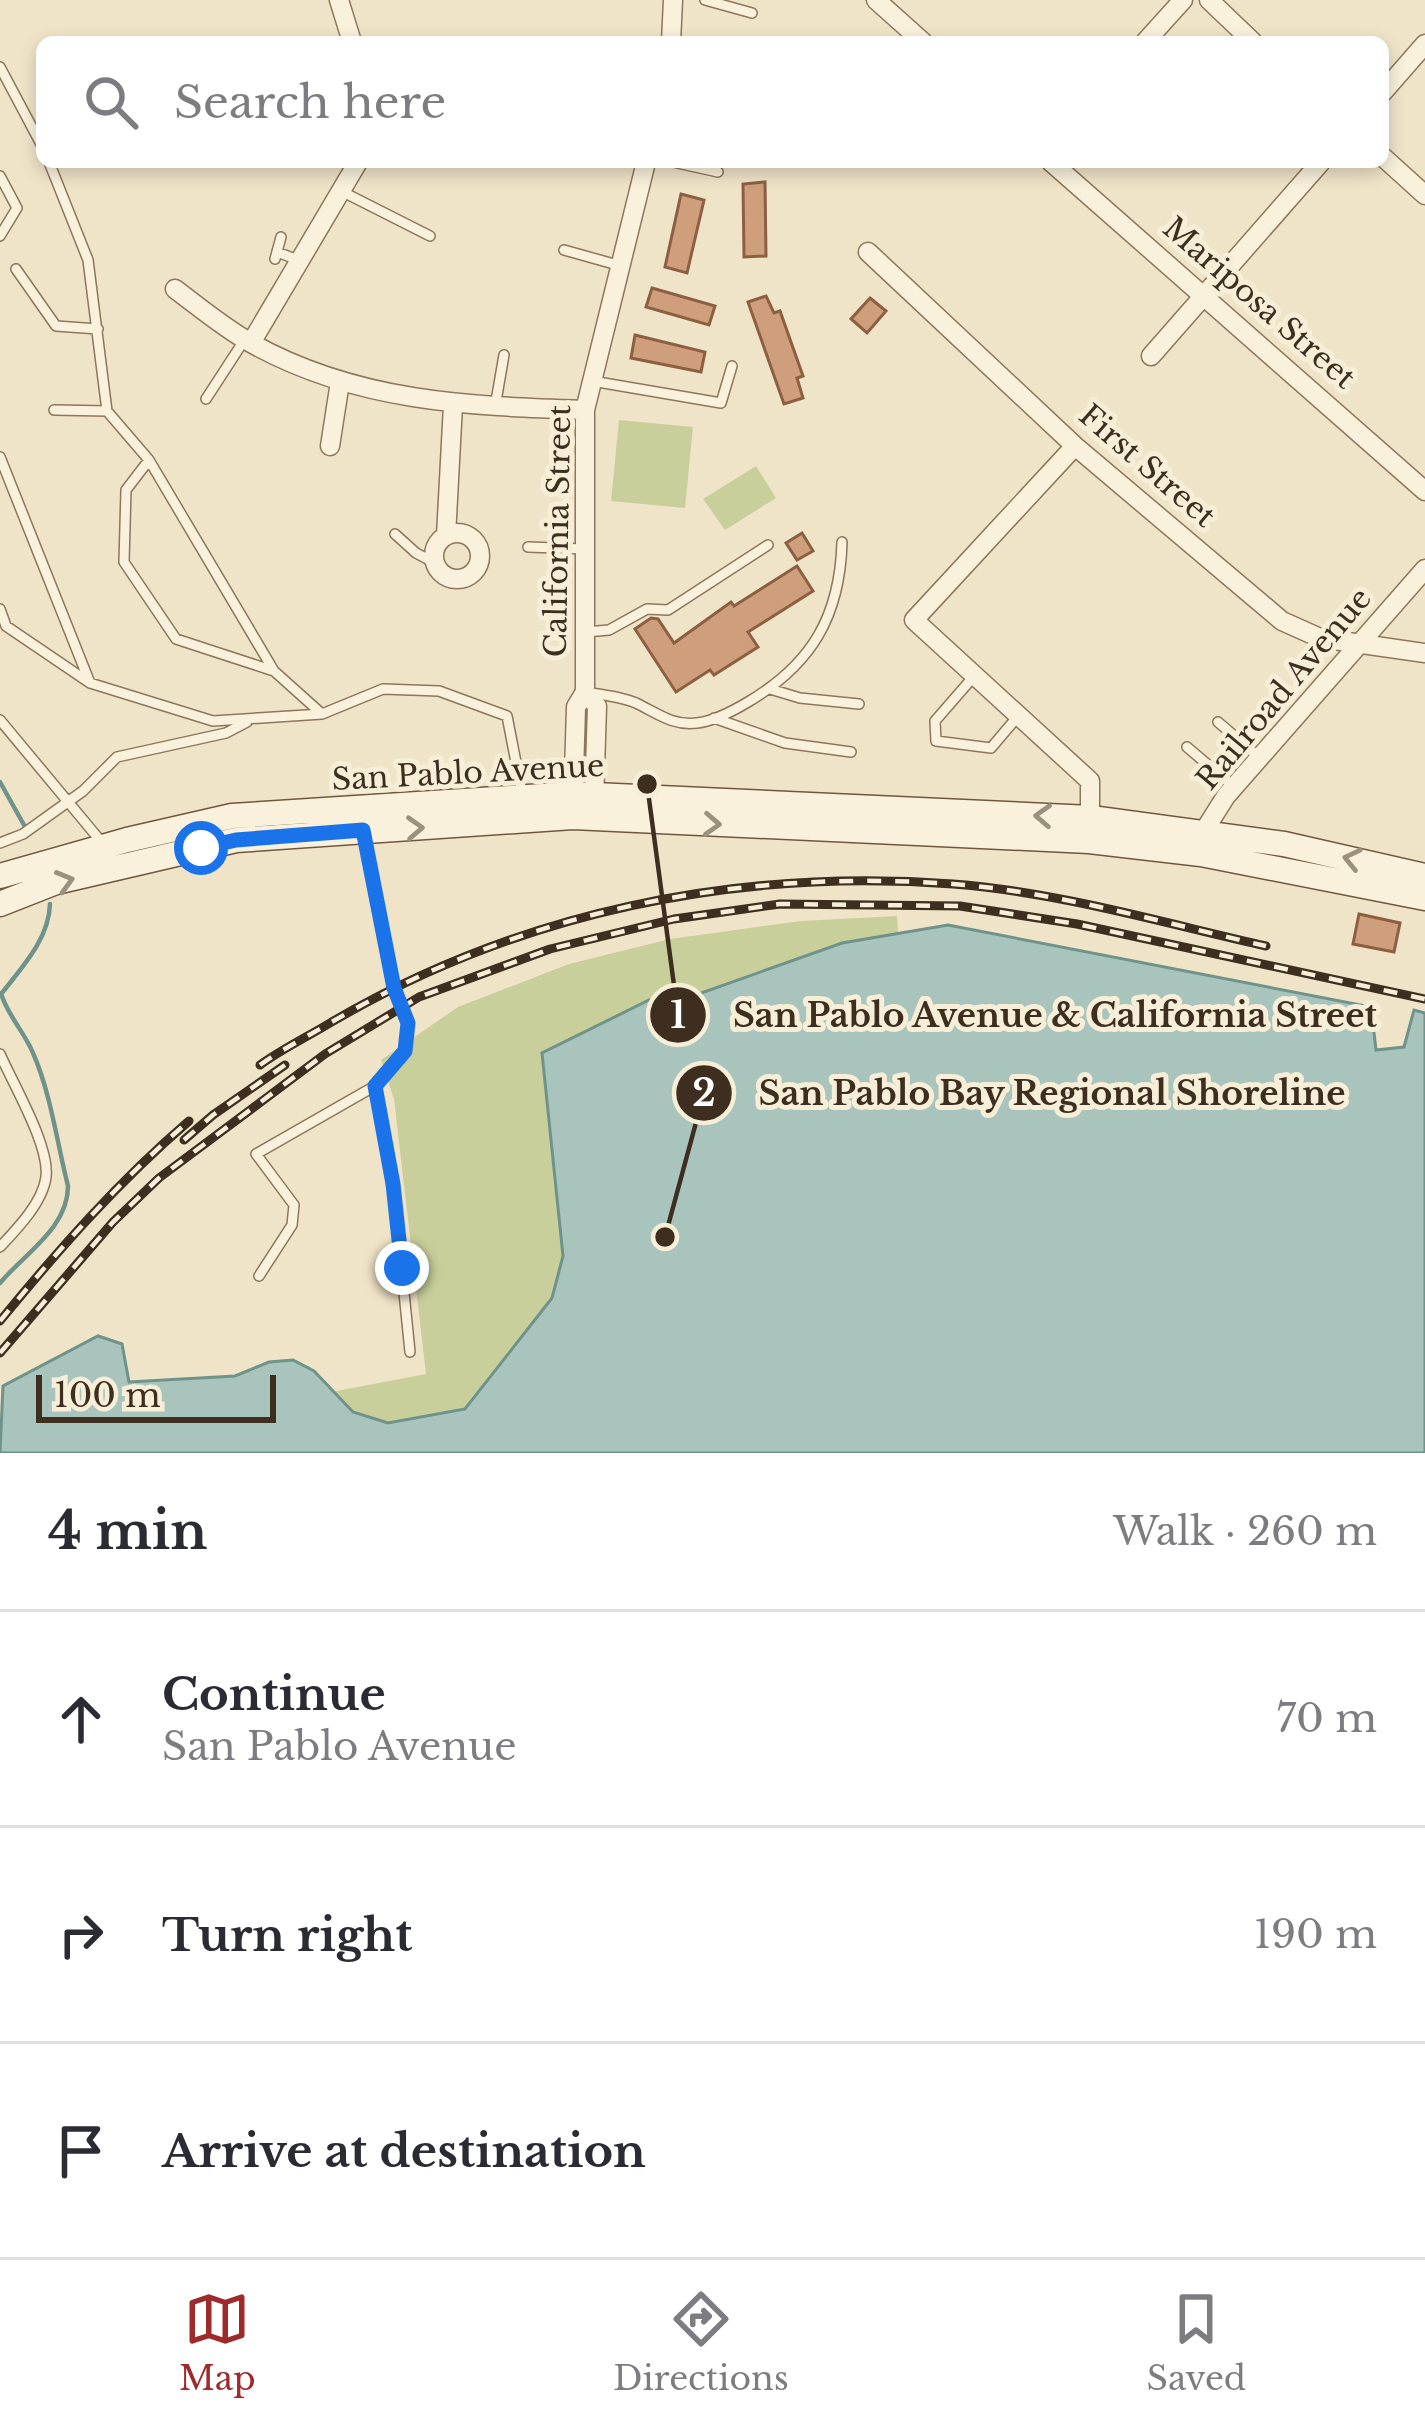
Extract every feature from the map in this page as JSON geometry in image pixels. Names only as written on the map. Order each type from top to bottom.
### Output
[{"type":"main road","name":"San Pablo Avenue","points":[[0,904],[56,882],[236,840],[523,798],[584,806],[1090,829],[1203,842],[1421,886]]},
{"type":"main road","name":"San Pablo Avenue","points":[[0,876],[232,817],[360,819],[584,806]]},
{"type":"street","points":[[339,0],[350,36]]},
{"type":"street","points":[[671,36],[674,0]]},
{"type":"street","points":[[1150,36],[1183,0]]},
{"type":"street","points":[[1209,0],[1247,36]]},
{"type":"street","points":[[887,3],[917,36]]},
{"type":"street","points":[[1389,85],[1424,46]]},
{"type":"street","points":[[1389,162],[1425,195]]},
{"type":"street","points":[[248,341],[355,168]]},
{"type":"street","name":"California Street","points":[[584,806],[597,706],[585,692],[585,410],[645,168]]},
{"type":"street","name":"Mariposa Street","points":[[1059,168],[1425,491]]},
{"type":"street","points":[[1151,356],[1316,168]]},
{"type":"street","name":"First Street","points":[[868,252],[1075,446],[1282,621],[1320,638],[1425,653]]},
{"type":"street","points":[[175,289],[248,341],[340,382],[453,405],[585,410]]},
{"type":"street","points":[[331,446],[340,382]]},
{"type":"street","points":[[446,536],[453,405]]},
{"type":"street","points":[[1075,446],[914,620],[1090,782],[1090,829]]},
{"type":"street","points":[[460,533],[474,540],[480,553],[477,567],[466,577],[452,579],[435,563],[435,547],[446,536],[460,533]]},
{"type":"street","name":"Railroad Avenue","points":[[1203,842],[1234,787],[1425,569]]},
{"type":"lane","points":[[705,0],[752,13]]},
{"type":"lane","points":[[0,67],[36,135]]},
{"type":"lane","points":[[52,168],[88,260],[106,411],[149,460],[274,671],[322,714]]},
{"type":"lane","points":[[700,168],[718,172]]},
{"type":"lane","points":[[0,176],[17,208],[0,236]]},
{"type":"lane","points":[[343,192],[430,236]]},
{"type":"lane","points":[[281,237],[276,255],[301,260]]},
{"type":"lane","points":[[564,250],[621,266]]},
{"type":"lane","points":[[16,268],[56,326],[98,328]]},
{"type":"lane","points":[[206,399],[248,341]]},
{"type":"lane","points":[[495,407],[504,355]]},
{"type":"lane","points":[[592,381],[721,403],[732,366]]},
{"type":"lane","points":[[54,410],[106,411]]},
{"type":"lane","points":[[0,457],[90,683]]},
{"type":"lane","points":[[149,460],[125,490],[124,562],[176,638],[274,671]]},
{"type":"lane","points":[[395,534],[435,563]]},
{"type":"lane","points":[[585,692],[636,703],[672,722],[696,723],[770,689],[792,673],[818,637],[836,594],[842,542]]},
{"type":"lane","points":[[586,632],[609,630],[647,609],[668,610],[768,545]]},
{"type":"lane","points":[[529,548],[585,549]]},
{"type":"lane","points":[[0,609],[6,626],[90,683],[213,721],[322,714],[383,689],[439,691],[506,716],[523,798]]},
{"type":"lane","points":[[975,676],[935,721],[936,740],[991,748],[1018,715]]},
{"type":"lane","points":[[770,689],[800,698],[859,704]]},
{"type":"lane","points":[[0,843],[23,834],[126,752],[226,733],[255,718]]},
{"type":"lane","points":[[714,718],[785,743],[851,752]]},
{"type":"lane","points":[[0,720],[106,848]]},
{"type":"lane","points":[[1218,722],[1260,758]]},
{"type":"lane","points":[[1187,747],[1234,787]]},
{"type":"lane","points":[[259,1276],[292,1225],[294,1204],[256,1154],[375,1086],[405,1051],[408,1023],[394,988],[360,819]]},
{"type":"lane","points":[[0,1054],[44,1154],[47,1174],[42,1192],[0,1247]]},
{"type":"lane","points":[[375,1086],[393,1184],[410,1352]]},
{"type":"green space","points":[[619,420],[693,427],[685,508],[611,501]]},
{"type":"green space","points":[[756,466],[776,498],[725,530],[703,499]]},
{"type":"green space","points":[[897,916],[937,1453],[130,1453],[131,1430],[426,1374],[394,1099],[381,1060],[458,1007],[569,964],[670,939],[801,921]]},
{"type":"water","points":[[948,925],[1371,1007],[1376,1050],[1404,1047],[1414,1010],[1425,1013],[1425,1453],[0,1453],[3,1386],[98,1336],[122,1344],[129,1382],[235,1376],[269,1362],[293,1360],[314,1371],[353,1412],[388,1423],[465,1409],[552,1298],[563,1256],[542,1053],[649,1000],[693,996],[842,943]]},
{"type":"building","points":[[765,182],[766,256],[744,257],[743,184]]},
{"type":"building","points":[[681,194],[704,200],[687,273],[665,267]]},
{"type":"building","points":[[652,288],[715,306],[709,325],[646,307]]},
{"type":"building","points":[[766,296],[774,313],[780,311],[803,376],[797,378],[803,398],[784,404],[748,302]]},
{"type":"building","points":[[870,298],[886,311],[867,333],[851,319]]},
{"type":"building","points":[[635,335],[705,352],[701,372],[631,358]]},
{"type":"building","points":[[802,533],[813,551],[797,560],[786,543]]},
{"type":"building","points":[[797,566],[813,591],[748,632],[758,647],[676,692],[635,629],[651,618],[658,619],[674,643],[731,602],[734,606]]},
{"type":"building","points":[[1359,914],[1400,923],[1394,952],[1353,944]]},
{"type":"waterway","points":[[0,782],[24,825]]},
{"type":"waterway","points":[[2,993],[40,941],[50,904]]},
{"type":"waterway","points":[[0,1283],[53,1227],[68,1186],[39,1069],[1,993]]},
{"type":"railway","points":[[260,1065],[402,985],[476,952],[553,926],[710,892],[790,883],[953,884],[1071,901],[1266,946]]},
{"type":"railway","points":[[0,1353],[113,1222],[159,1178],[325,1054],[419,997],[550,949],[674,919],[780,904],[960,906],[1077,924],[1425,999]]},
{"type":"railway","points":[[184,1140],[285,1065]]},
{"type":"railway","points":[[0,1321],[90,1216],[189,1121]]},
{"type":"place","name":"San Pablo Avenue & California Street","points":[[647,784]]},
{"type":"place","name":"San Pablo Bay Regional Shoreline","points":[[665,1237]]},
{"type":"route","points":[[201,848],[236,840],[363,830],[394,988],[408,1023],[405,1051],[375,1086],[402,1268]]}]
